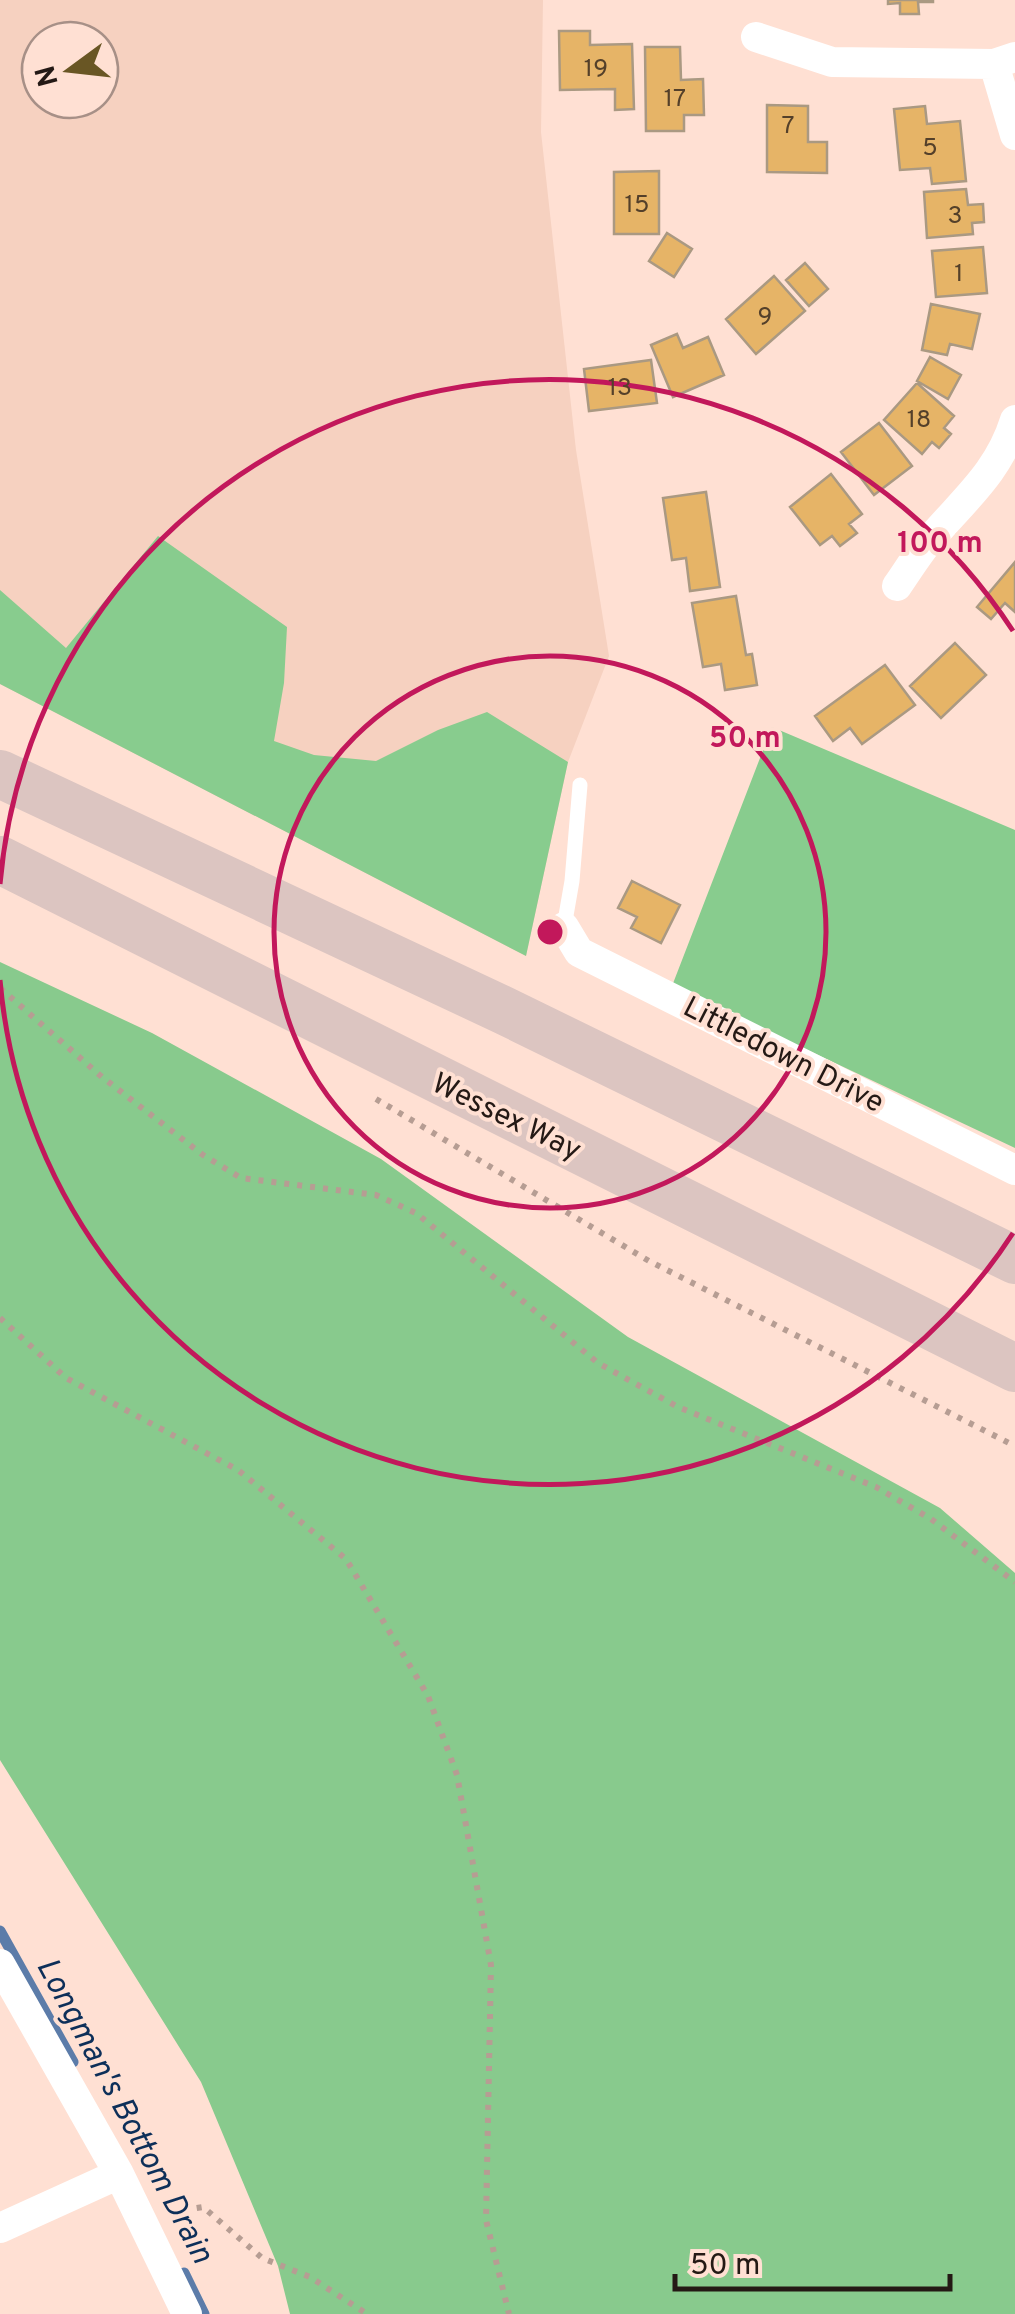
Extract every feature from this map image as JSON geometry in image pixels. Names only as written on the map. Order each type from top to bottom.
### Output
[{"type":"highway","points":[[0,774],[503,1010],[1015,1260]]},
{"type":"highway","name":"Wessex Way","points":[[0,860],[1015,1368]]},
{"type":"street","points":[[756,37],[832,62],[1004,61],[1015,135]]},
{"type":"street","points":[[897,586],[931,537],[982,485],[1015,420]]},
{"type":"street","name":"Littledown Drive","points":[[564,928],[578,952],[1015,1170]]},
{"type":"street","points":[[0,1964],[118,2174],[187,2314]]},
{"type":"street","points":[[0,2228],[118,2174]]},
{"type":"lane","points":[[564,928],[580,785]]},
{"type":"path","points":[[0,988],[102,1077],[203,1154],[242,1178],[376,1194],[416,1213],[598,1363],[678,1406],[876,1487],[931,1519],[1015,1582]]},
{"type":"path","points":[[367,1094],[649,1261],[1015,1446]]},
{"type":"path","points":[[0,1318],[66,1378],[238,1470],[346,1559],[428,1696],[457,1775],[491,1965],[486,2220],[509,2314]]},
{"type":"path","points":[[140,2217],[203,2207],[262,2258],[310,2278],[367,2314]]},
{"type":"shaded area","points":[[0,0],[543,0],[541,132],[576,450],[609,656],[568,762],[526,956],[0,684]]},
{"type":"green space","points":[[158,536],[287,627],[284,683],[274,741],[314,755],[376,761],[438,730],[487,712],[568,762],[526,956],[0,684],[0,590],[66,648]]},
{"type":"green space","points":[[772,727],[1015,830],[1015,1148],[672,986]]},
{"type":"green space","points":[[0,962],[152,1033],[381,1159],[628,1337],[940,1508],[1015,1573],[1015,2314],[290,2314],[278,2266],[201,2082],[0,1760]]},
{"type":"building","points":[[888,0],[933,2],[918,2],[919,14],[900,14],[900,3],[888,4]]},
{"type":"building","points":[[559,31],[590,31],[590,45],[632,44],[634,109],[615,110],[615,89],[560,90]]},
{"type":"building","points":[[645,47],[680,47],[681,80],[703,79],[704,115],[684,115],[684,131],[646,131]]},
{"type":"building","points":[[767,105],[808,106],[808,142],[827,142],[827,173],[767,172]]},
{"type":"building","points":[[925,106],[927,124],[960,121],[966,181],[932,184],[930,168],[900,170],[894,109]]},
{"type":"building","points":[[659,171],[659,234],[614,234],[614,172]]},
{"type":"building","points":[[966,189],[968,205],[983,204],[984,222],[972,223],[973,234],[927,238],[924,192]]},
{"type":"building","points":[[667,233],[692,249],[674,277],[649,261]]},
{"type":"building","points":[[983,247],[987,293],[936,297],[932,251]]},
{"type":"building","points":[[805,263],[828,289],[809,306],[786,280]]},
{"type":"building","points":[[774,276],[805,311],[756,354],[726,319]]},
{"type":"building","points":[[931,304],[980,314],[972,349],[950,344],[947,355],[922,350]]},
{"type":"building","points":[[677,334],[683,348],[708,337],[724,375],[673,397],[651,345]]},
{"type":"building","points":[[930,357],[961,375],[948,399],[917,381]]},
{"type":"building","points":[[651,360],[657,403],[589,411],[584,369]]},
{"type":"building","points":[[917,383],[954,416],[944,428],[951,434],[939,448],[932,442],[922,454],[884,420]]},
{"type":"building","points":[[879,423],[912,466],[874,495],[841,452]]},
{"type":"building","points":[[831,474],[862,514],[849,524],[857,533],[840,546],[832,536],[820,545],[790,507]]},
{"type":"building","points":[[706,492],[720,587],[690,591],[686,558],[672,560],[663,498]]},
{"type":"building","points":[[1015,562],[1015,612],[1005,603],[991,619],[977,607]]},
{"type":"building","points":[[736,596],[746,655],[752,654],[757,685],[725,690],[721,664],[703,667],[692,603]]},
{"type":"building","points":[[955,643],[986,675],[941,718],[910,686]]},
{"type":"building","points":[[885,665],[915,705],[862,744],[850,728],[833,741],[815,716]]},
{"type":"building","points":[[632,881],[680,905],[661,943],[631,928],[637,917],[618,908]]},
{"type":"waterway","name":"Longman's Bottom Drain","points":[[0,1931],[73,2062]]},
{"type":"waterway","name":"Longman's Bottom Drain","points":[[184,2273],[204,2314]]}]
